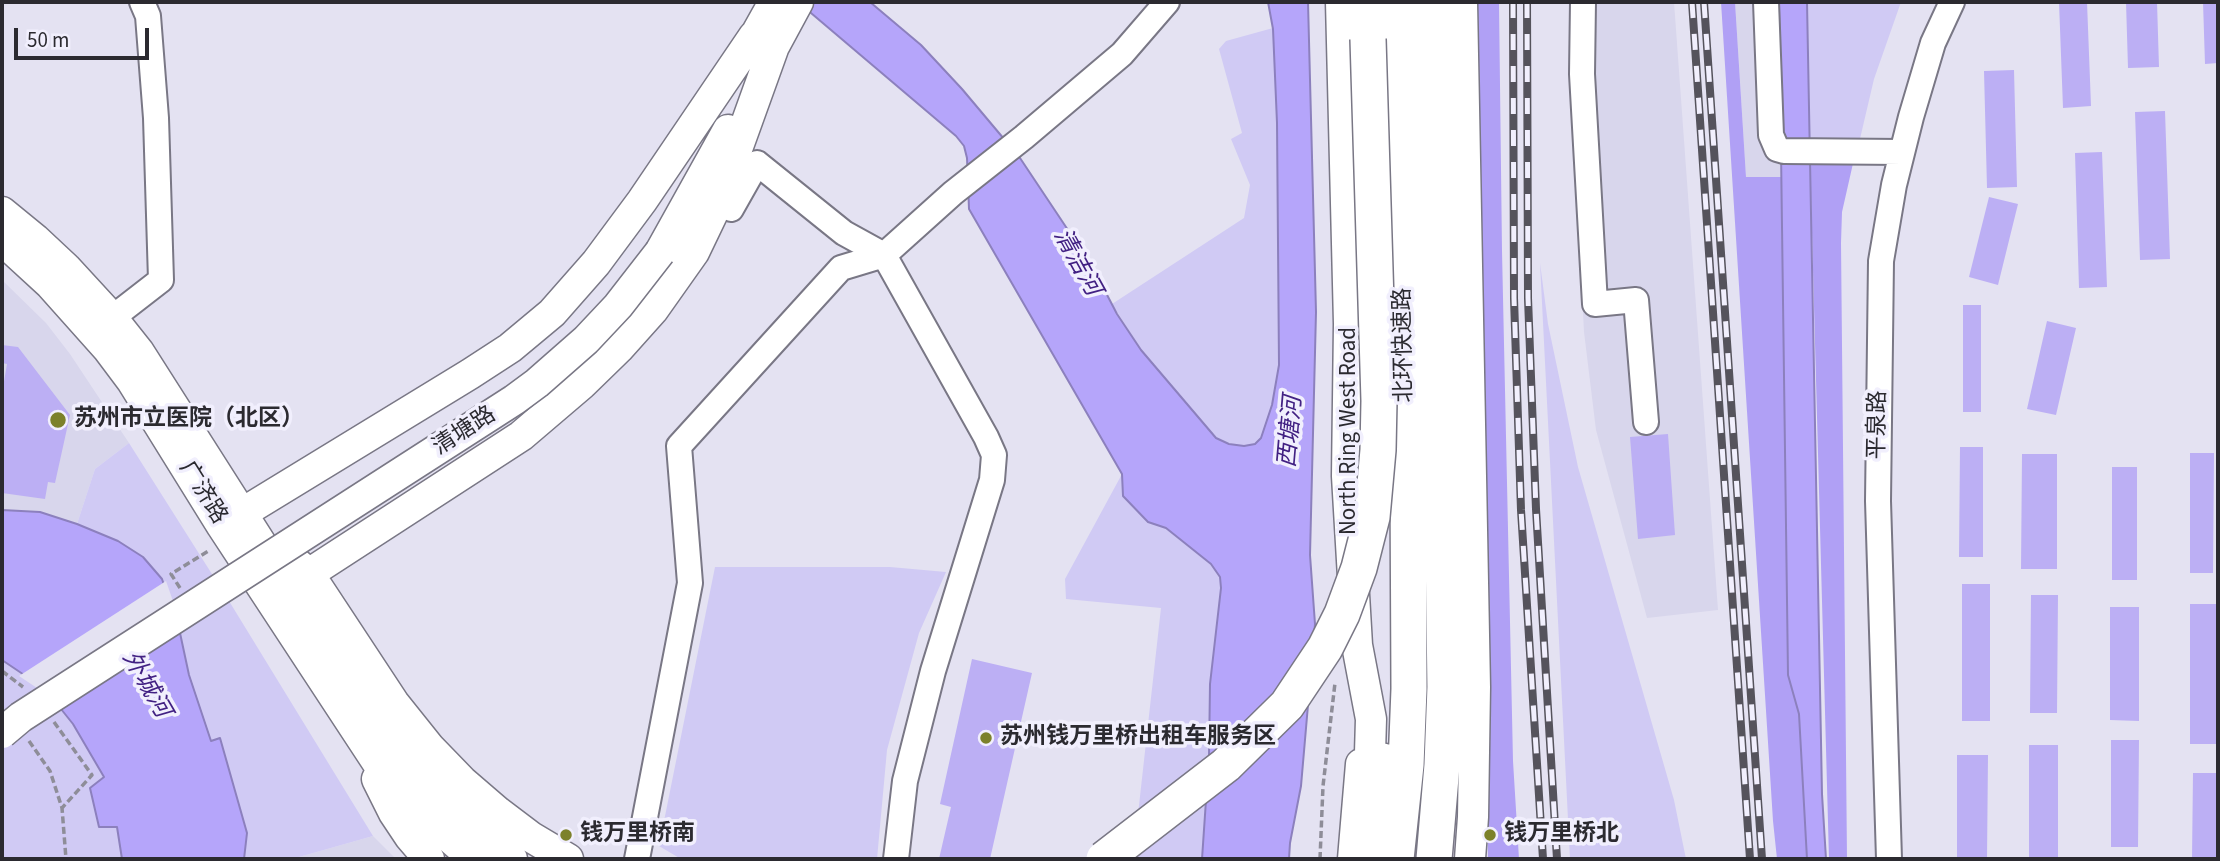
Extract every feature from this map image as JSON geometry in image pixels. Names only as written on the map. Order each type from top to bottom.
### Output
[{"type":"highway","points":[[1104,859],[1226,765],[1287,705],[1325,648],[1342,614],[1359,568],[1373,507],[1378,450],[1379,387],[1367,2]]},
{"type":"highway","name":"北环快速路","points":[[1397,2],[1406,370]]},
{"type":"highway","points":[[1432,2],[1445,688],[1434,859]]},
{"type":"highway","points":[[1370,859],[1390,690],[1392,522],[1406,370]]},
{"type":"highway","points":[[1396,859],[1406,765],[1409,689],[1406,370]]},
{"type":"main road","name":"North Ring West Road","points":[[1340,2],[1349,324],[1347,476],[1357,645],[1369,703],[1372,734],[1364,859]]},
{"type":"main road","points":[[1462,2],[1475,687],[1474,817],[1470,859]]},
{"type":"main road","name":"清塘路","points":[[12,734],[21,717],[529,389],[593,333],[618,306],[654,248],[764,42],[790,3]]},
{"type":"main road","points":[[289,587],[521,436],[619,348],[674,282],[694,252],[718,202],[764,42]]},
{"type":"main road","points":[[231,520],[470,374],[510,348],[552,313],[596,263],[764,42]]},
{"type":"main road","name":"广济路","points":[[2,212],[55,257],[112,318],[139,352],[231,520]]},
{"type":"main road","name":"广济路","points":[[2,240],[50,284],[108,349],[231,520],[394,703],[430,748],[498,812],[531,837],[568,859]]},
{"type":"main road","name":"清塘路","points":[[2,709],[177,584],[461,415],[541,359],[588,316],[629,268],[654,248]]},
{"type":"main road","name":"广济路","points":[[289,587],[394,813],[429,859]]},
{"type":"main road","name":"广济路","points":[[289,587],[374,717],[418,775],[458,817],[512,859]]},
{"type":"main road","points":[[1353,859],[1361,750],[1357,645]]},
{"type":"main road","name":"广济路","points":[[355,730],[401,790],[426,817],[474,859]]},
{"type":"street","points":[[112,318],[162,280],[156,118],[148,16],[142,2]]},
{"type":"street","points":[[637,859],[691,583],[679,446],[841,268],[884,255],[953,193],[1122,54],[1167,2]]},
{"type":"street","points":[[1583,2],[1582,74],[1595,304],[1636,300],[1646,422]]},
{"type":"street","points":[[1766,2],[1771,135],[1777,149],[1902,152]]},
{"type":"street","name":"平泉路","points":[[1889,859],[1878,501],[1881,261],[1902,152],[1933,43],[1952,2]]},
{"type":"street","points":[[718,202],[731,209],[757,163],[844,233],[884,255],[994,455],[992,480],[933,671],[905,781],[896,859]]},
{"type":"path","points":[[177,584],[204,554]]},
{"type":"path","points":[[2,671],[28,693]]},
{"type":"path","points":[[51,718],[92,775],[62,808]]},
{"type":"path","points":[[12,734],[32,744],[50,771],[62,808],[66,859]]},
{"type":"shaded area","points":[[1472,2],[1499,2],[1513,761],[1519,859],[1488,859]]},
{"type":"shaded area","points":[[1571,2],[1674,2],[1718,610],[1647,618],[1596,430],[1584,332],[1572,97]]},
{"type":"shaded area","points":[[1721,2],[1735,2],[1746,177],[1781,177],[1788,675],[1799,714],[1807,859],[1777,859],[1773,821]]},
{"type":"shaded area","points":[[1735,2],[1779,2],[1781,177],[1746,177]]},
{"type":"shaded area","points":[[1807,2],[1901,2],[1874,79],[1859,143],[1810,145]]},
{"type":"shaded area","points":[[1273,28],[1277,123],[1279,365],[1272,405],[1261,438],[1255,444],[1238,446],[1216,438],[1141,350],[1112,304],[1244,218],[1250,185],[1231,139],[1242,133],[1219,49],[1226,41]]},
{"type":"shaded area","points":[[1810,159],[1854,159],[1842,212],[1841,243],[1847,859],[1829,859]]},
{"type":"shaded area","points":[[1540,263],[1548,324],[1578,467],[1674,800],[1686,859],[1570,859]]},
{"type":"shaded area","name":"苏州市立医院（北区）","points":[[2,280],[46,323],[70,354],[129,443],[95,469],[77,524],[40,512],[2,510]]},
{"type":"shaded area","points":[[129,443],[373,836],[292,859],[244,859],[247,833],[220,739],[211,742],[189,675],[180,633],[77,524],[95,469]]},
{"type":"shaded area","points":[[1122,474],[1123,496],[1148,522],[1166,528],[1211,564],[1221,578],[1210,684],[1209,756],[1202,859],[1133,859],[1161,608],[1066,599],[1065,579]]},
{"type":"shaded area","points":[[715,567],[890,567],[946,572],[919,633],[887,750],[877,859],[681,859],[659,846]]},
{"type":"shaded area","points":[[2,660],[45,689],[73,724],[104,777],[99,827],[117,826],[122,859],[2,859]]},
{"type":"shaded area","points":[[373,836],[396,859],[292,859]]},
{"type":"water","points":[[798,2],[870,2],[921,45],[1020,158],[1092,266],[1117,314],[1141,350],[1216,438],[1229,444],[1244,446],[1255,444],[1261,438],[1272,405],[1279,365],[1277,123],[1273,29],[1268,2],[1308,2],[1316,312],[1310,555],[1315,624],[1301,786],[1289,859],[1202,859],[1209,756],[1210,684],[1220,577],[1211,564],[1166,528],[1148,522],[1123,496],[1122,474],[969,209],[964,146],[956,136]]},
{"type":"water","points":[[1779,2],[1807,2],[1822,794],[1826,859],[1807,859],[1799,714],[1788,675]]},
{"type":"water","name":"外城河","points":[[2,510],[40,512],[118,541],[143,557],[162,579],[211,741],[220,738],[247,833],[244,859],[122,859],[117,827],[99,827],[90,788],[104,777],[73,724],[45,689],[2,660]]},
{"type":"pier","points":[[166,581],[183,630],[43,692],[19,676]]},
{"type":"building","points":[[2059,2],[2087,2],[2091,106],[2063,108]]},
{"type":"building","points":[[2126,2],[2157,2],[2159,67],[2128,68]]},
{"type":"building","points":[[2203,2],[2218,2],[2218,63],[2205,64]]},
{"type":"building","points":[[2014,70],[2017,187],[1987,188],[1984,71]]},
{"type":"building","points":[[2165,111],[2170,259],[2140,260],[2135,112]]},
{"type":"building","points":[[2102,152],[2107,287],[2079,288],[2075,153]]},
{"type":"building","points":[[1989,197],[2018,204],[1998,285],[1969,277]]},
{"type":"building","points":[[1963,305],[1981,305],[1981,412],[1963,412]]},
{"type":"building","points":[[2047,321],[2076,328],[2056,415],[2027,409]]},
{"type":"building","points":[[2,345],[18,347],[70,415],[55,483],[48,482],[45,499],[2,493],[2,393],[7,364],[2,363]]},
{"type":"building","points":[[1668,434],[1675,535],[1638,539],[1630,437]]},
{"type":"building","points":[[1960,447],[1983,447],[1983,557],[1959,557]]},
{"type":"building","points":[[2190,453],[2214,453],[2213,573],[2190,573]]},
{"type":"building","points":[[2022,454],[2057,454],[2057,569],[2021,569]]},
{"type":"building","points":[[2112,467],[2137,467],[2137,580],[2112,580]]},
{"type":"building","points":[[1962,584],[1990,584],[1990,721],[1962,721]]},
{"type":"building","points":[[2031,595],[2058,595],[2057,713],[2030,713]]},
{"type":"building","points":[[2190,604],[2216,604],[2216,744],[2190,744]]},
{"type":"building","points":[[2110,607],[2139,607],[2139,721],[2110,720]]},
{"type":"building","name":"苏州钱万里桥出租车服务区","points":[[972,659],[1032,673],[990,859],[939,859],[951,807],[940,804]]},
{"type":"building","points":[[2111,740],[2139,740],[2138,847],[2111,847]]},
{"type":"building","points":[[2029,745],[2058,745],[2058,859],[2029,859]]},
{"type":"building","points":[[1957,755],[1988,755],[1987,859],[1957,859]]},
{"type":"building","points":[[2193,773],[2216,773],[2216,859],[2192,859]]},
{"type":"railway","points":[[1513,2],[1514,298],[1521,510],[1543,859]]},
{"type":"railway","points":[[1527,2],[1528,298],[1536,509],[1557,859]]},
{"type":"railway","points":[[1692,2],[1750,859]]},
{"type":"railway","points":[[1704,2],[1762,859]]},
{"type":"place","name":"苏州市立医院（北区）","points":[[58,420]]},
{"type":"place","name":"苏州钱万里桥出租车服务区","points":[[986,738]]},
{"type":"place","name":"钱万里桥南","points":[[566,835]]},
{"type":"place","name":"钱万里桥北","points":[[1490,835]]},
{"type":"water label","name":"清洁河","points":[[1076,263]]},
{"type":"water label","name":"西塘河","points":[[1292,432]]}]
